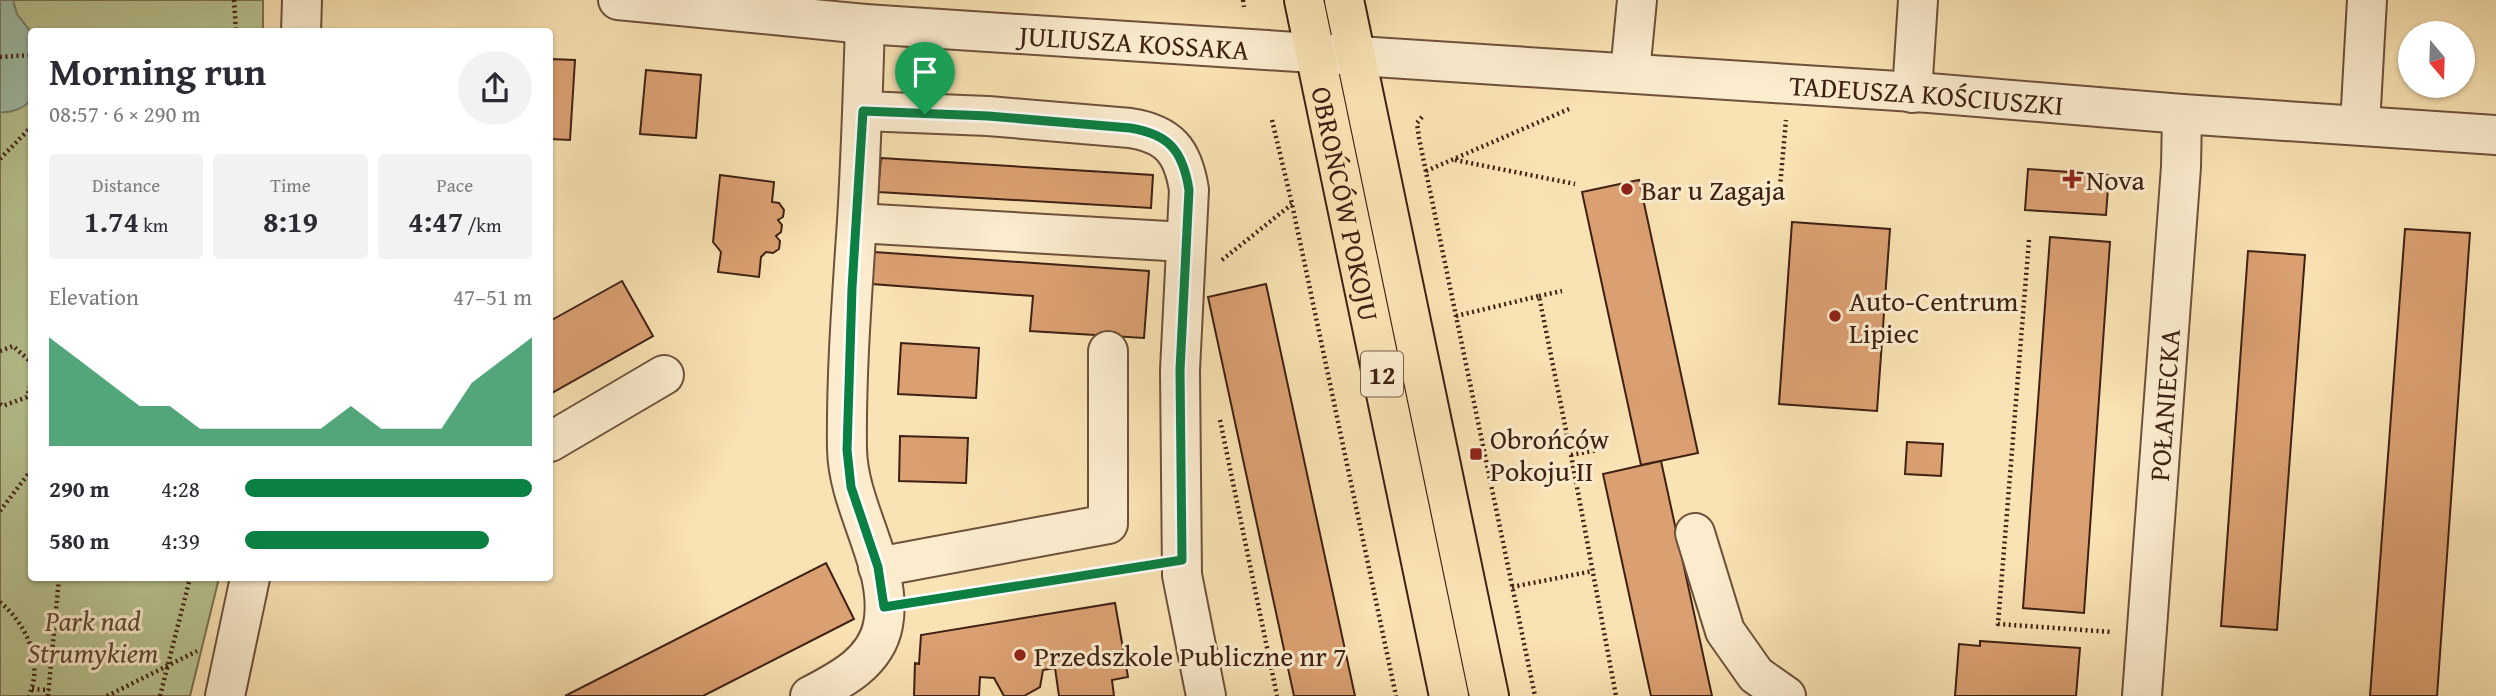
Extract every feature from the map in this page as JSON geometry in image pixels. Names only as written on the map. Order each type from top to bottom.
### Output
[{"type":"main road","name":"OBROŃCÓW POKOJU","points":[[1304,0],[1449,696]]},
{"type":"main road","name":"OBROŃCÓW POKOJU","points":[[1345,0],[1489,696]]},
{"type":"street","points":[[301,28],[302,0]]},
{"type":"street","name":"JULIUSZA KOSSAKA","points":[[618,0],[679,3],[865,24],[989,15],[1357,57]]},
{"type":"street","points":[[1630,73],[1637,0]]},
{"type":"street","points":[[1912,93],[1918,0]]},
{"type":"street","points":[[2360,125],[2367,0]]},
{"type":"street","points":[[810,696],[831,686],[868,658],[879,640],[884,607],[878,567],[851,487],[847,450],[865,24]]},
{"type":"street","name":"TADEUSZA KOŚCIUSZKI","points":[[1357,57],[1630,73],[2496,135]]},
{"type":"street","points":[[863,111],[988,116],[1150,131],[1166,139],[1178,154],[1189,190],[1180,370],[1182,575],[1206,696]]},
{"type":"street","name":"POŁANIECKA","points":[[2142,696],[2182,114]]},
{"type":"street","points":[[857,223],[1185,242]]},
{"type":"street","points":[[878,567],[1108,524],[1108,351]]},
{"type":"street","points":[[553,440],[664,375]]},
{"type":"street","points":[[1695,533],[1725,631],[1756,675],[1786,696]]},
{"type":"street","points":[[225,696],[254,581]]},
{"type":"path","points":[[234,0],[236,28]]},
{"type":"path","points":[[1243,0],[1244,7]]},
{"type":"path","points":[[0,58],[28,55]]},
{"type":"path","points":[[1426,171],[1573,107]]},
{"type":"path","points":[[1422,117],[1417,123],[1426,171],[1535,696]]},
{"type":"path","points":[[1779,198],[1786,119]]},
{"type":"path","points":[[1272,120],[1396,696]]},
{"type":"path","points":[[0,159],[28,130]]},
{"type":"path","points":[[1454,160],[1575,184]]},
{"type":"path","points":[[1220,262],[1292,204]]},
{"type":"path","points":[[2029,240],[1998,624],[2115,632]]},
{"type":"path","points":[[1456,316],[1562,291]]},
{"type":"path","points":[[1539,296],[1572,456],[1616,696]]},
{"type":"path","points":[[0,351],[13,346],[28,359]]},
{"type":"path","points":[[0,404],[3,406],[27,397],[28,394]]},
{"type":"path","points":[[1219,416],[1277,696]]},
{"type":"path","points":[[1572,456],[1598,450]]},
{"type":"path","points":[[0,511],[28,475]]},
{"type":"path","points":[[884,607],[1182,560]]},
{"type":"path","points":[[1512,587],[1593,571]]},
{"type":"path","points":[[32,689],[49,693],[59,581]]},
{"type":"path","points":[[160,696],[189,581]]},
{"type":"path","points":[[0,601],[15,615],[28,637],[34,663],[29,696]]},
{"type":"path","points":[[107,696],[199,650]]},
{"type":"green space","name":"Park nad Strumykiem","points":[[0,0],[263,0],[263,28],[28,28],[28,581],[218,581],[190,696],[0,696]]},
{"type":"shaded area","points":[[0,0],[13,0],[17,14],[28,28],[28,102],[13,111],[0,112]]},
{"type":"building","points":[[553,59],[575,60],[570,140],[553,139]]},
{"type":"building","points":[[646,70],[701,75],[696,138],[640,134]]},
{"type":"building","points":[[881,158],[1153,175],[1151,208],[878,192]]},
{"type":"building","points":[[2028,169],[2109,175],[2106,215],[2025,210]]},
{"type":"building","points":[[720,175],[774,182],[772,202],[779,203],[784,210],[783,217],[778,220],[782,225],[781,232],[776,236],[780,241],[779,249],[773,253],[766,252],[761,257],[759,277],[718,272],[721,252],[713,242]]},
{"type":"building","points":[[1639,180],[1698,453],[1641,465],[1582,192]]},
{"type":"building","name":"Auto-Centrum Lipiec","points":[[1792,222],[1890,229],[1877,411],[1779,404]]},
{"type":"building","points":[[2405,229],[2470,233],[2437,696],[2370,696]]},
{"type":"building","points":[[2050,237],[2110,242],[2084,613],[2023,608]]},
{"type":"building","points":[[2248,251],[2305,255],[2277,630],[2221,626]]},
{"type":"building","points":[[874,252],[1149,271],[1144,338],[1030,331],[1033,296],[872,284]]},
{"type":"building","points":[[622,281],[653,336],[553,392],[553,319]]},
{"type":"building","points":[[1266,284],[1355,696],[1294,696],[1208,297]]},
{"type":"building","points":[[901,343],[979,348],[976,398],[898,394]]},
{"type":"building","points":[[900,436],[968,438],[966,483],[899,481]]},
{"type":"building","points":[[1907,442],[1943,444],[1941,476],[1905,474]]},
{"type":"building","points":[[1661,461],[1712,696],[1651,696],[1603,474]]},
{"type":"building","points":[[826,563],[854,619],[703,696],[565,696]]},
{"type":"building","points":[[1115,603],[1128,677],[1112,680],[1114,696],[1059,696],[1055,668],[1043,670],[1040,687],[1024,696],[1004,696],[994,678],[980,677],[979,696],[914,696],[915,663],[919,664],[921,635]]},
{"type":"building","points":[[1980,641],[2080,648],[2076,696],[1955,696],[1959,644],[1980,646]]},
{"type":"place","name":"Nova","points":[[2072,179]]},
{"type":"place","name":"Bar u Zagaja","points":[[1627,189]]},
{"type":"place","name":"Auto-Centrum Lipiec","points":[[1835,316]]},
{"type":"place","name":"Obrońców Pokoju II","points":[[1476,454]]},
{"type":"place","name":"Przedszkole Publiczne nr 7","points":[[1020,655]]},
{"type":"route","points":[[863,111],[925,114],[988,116],[1150,131],[1166,139],[1178,154],[1189,190],[1180,370],[1182,560],[884,607],[883,586],[878,567],[851,487],[847,450],[852,288],[863,111]]}]
